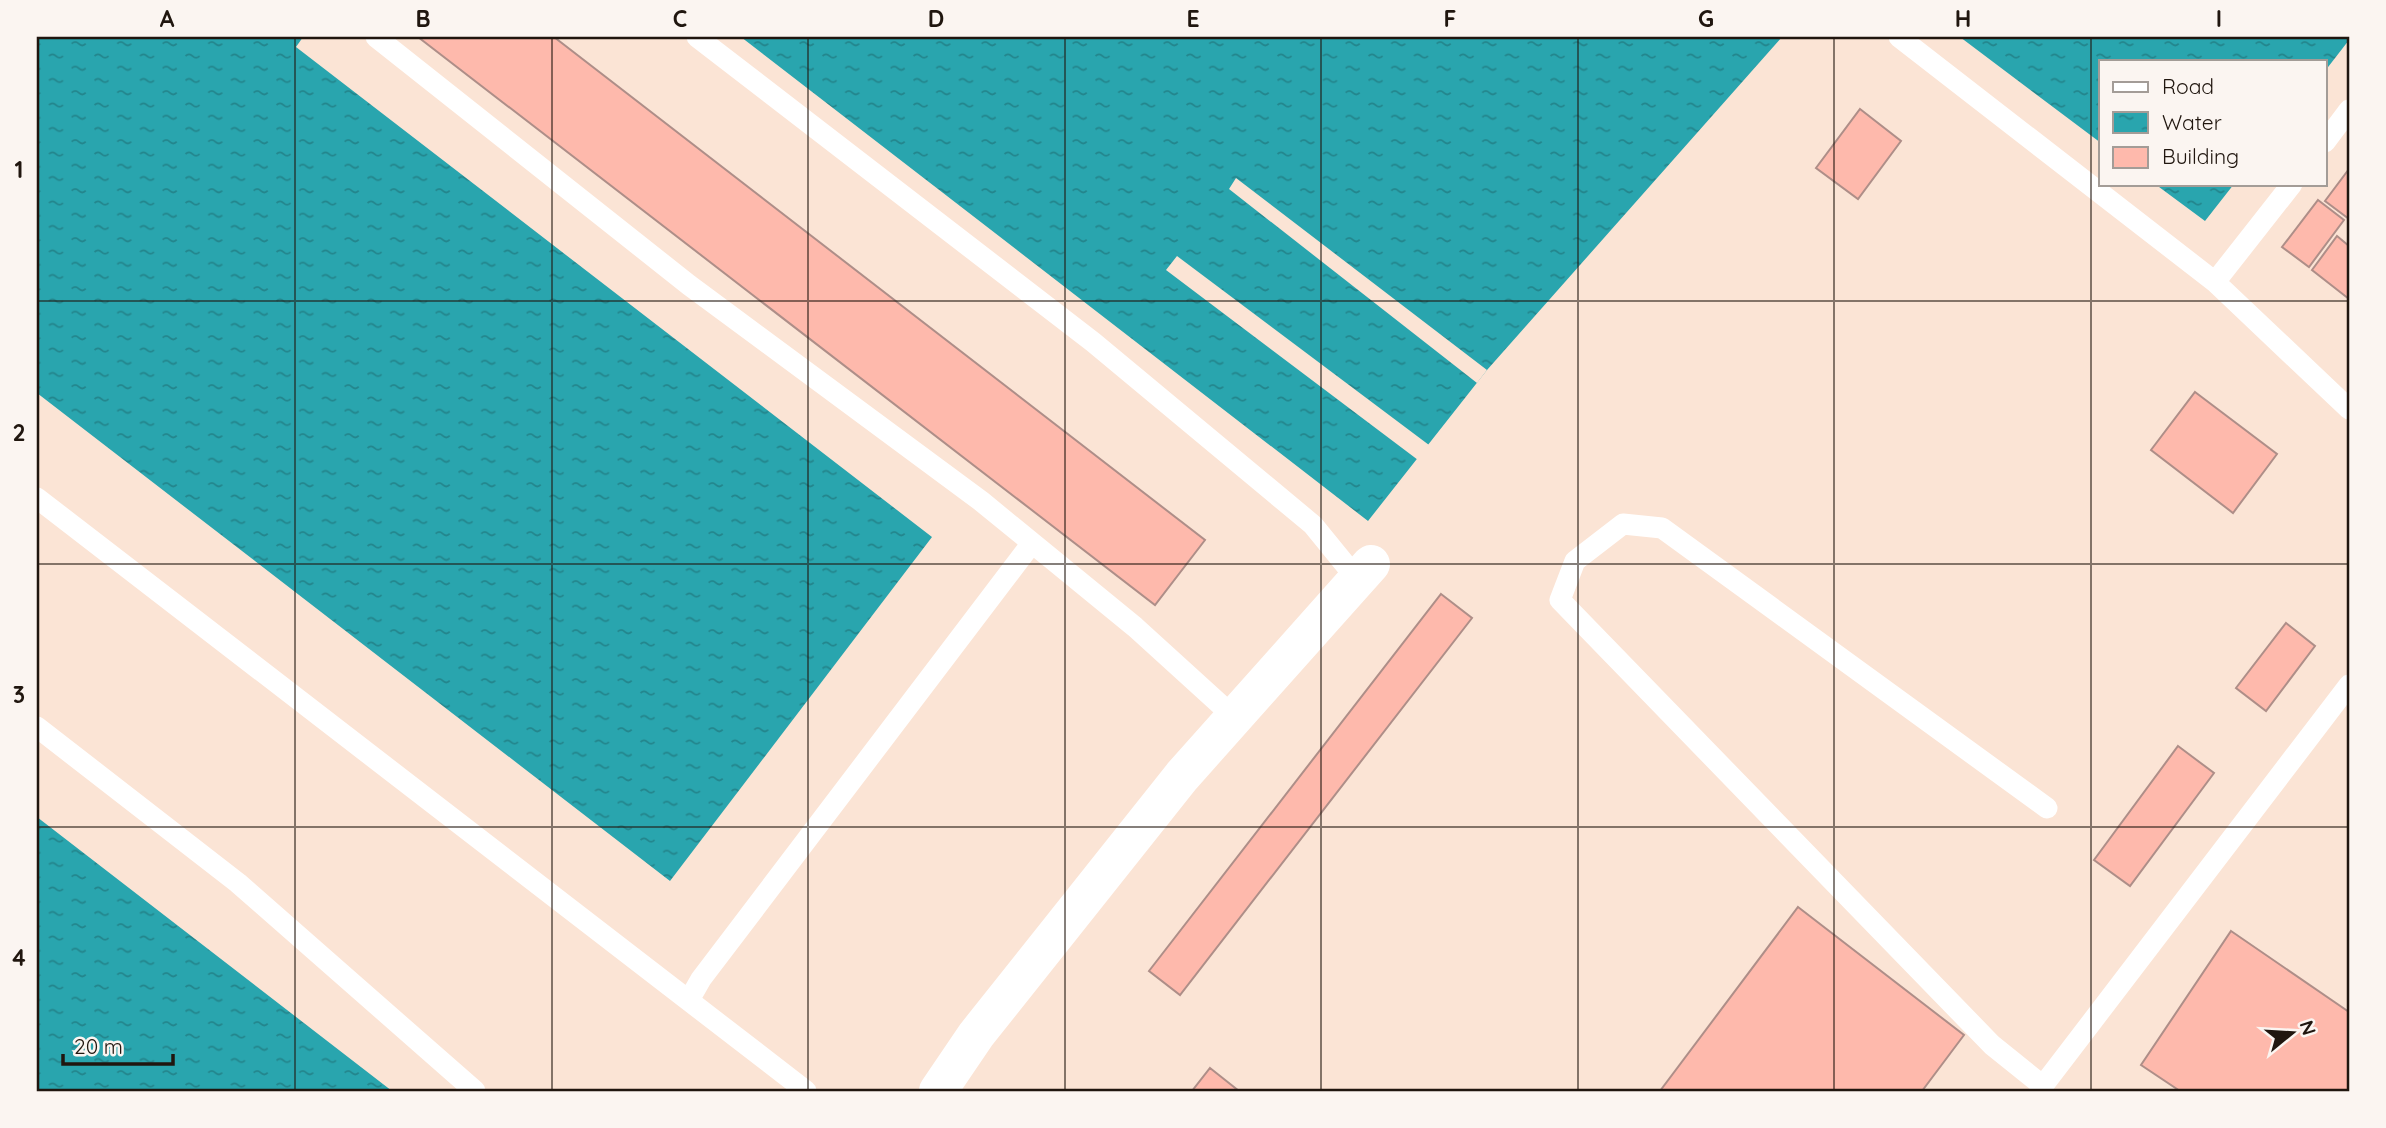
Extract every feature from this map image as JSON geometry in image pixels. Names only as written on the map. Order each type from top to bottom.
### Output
[{"type":"street","points":[[938,1091],[1002,1003],[1182,776],[1364,572]]},
{"type":"lane","points":[[376,37],[690,285],[1032,543],[1135,627],[1234,717]]},
{"type":"lane","points":[[697,37],[1093,342],[1313,525],[1364,572]]},
{"type":"lane","points":[[1899,37],[2215,282],[2349,409]]},
{"type":"lane","points":[[2326,141],[2349,110]]},
{"type":"lane","points":[[2215,282],[2290,186]]},
{"type":"lane","points":[[37,498],[806,1091]]},
{"type":"lane","points":[[2047,808],[1661,528],[1623,524],[1575,561],[1560,600],[1992,1045],[2041,1089],[2349,685]]},
{"type":"lane","points":[[689,1000],[701,979],[1032,543]]},
{"type":"lane","points":[[37,727],[237,883],[475,1091]]},
{"type":"water","points":[[37,37],[303,37],[296,47],[932,537],[670,881],[37,393]]},
{"type":"water","points":[[741,37],[1782,37],[1487,370],[1368,521]]},
{"type":"water","points":[[1960,37],[2349,37],[2326,70],[2326,60],[2099,60],[2099,141]]},
{"type":"water","points":[[2158,186],[2232,186],[2205,221]]},
{"type":"water","points":[[37,817],[392,1091],[37,1091]]},
{"type":"pier","points":[[1236,178],[1487,370],[1477,383],[1229,189]]},
{"type":"pier","points":[[1177,256],[1429,445],[1418,460],[1166,270]]},
{"type":"building","points":[[418,37],[554,37],[1205,540],[1155,605]]},
{"type":"building","points":[[1860,109],[1901,141],[1858,199],[1816,168]]},
{"type":"building","points":[[2349,169],[2349,219],[2325,201]]},
{"type":"building","points":[[2318,200],[2344,220],[2309,267],[2282,247]]},
{"type":"building","points":[[2337,236],[2349,246],[2349,299],[2312,270]]},
{"type":"building","points":[[2195,392],[2277,454],[2233,513],[2151,450]]},
{"type":"building","points":[[1441,594],[1472,618],[1180,995],[1149,971]]},
{"type":"building","points":[[2286,623],[2315,646],[2266,711],[2236,688]]},
{"type":"building","points":[[2178,746],[2214,773],[2130,886],[2094,860]]},
{"type":"building","points":[[1798,907],[1964,1035],[1922,1091],[1660,1091]]},
{"type":"building","points":[[2231,931],[2349,1012],[2349,1091],[2180,1091],[2141,1065]]},
{"type":"building","points":[[1210,1068],[1239,1091],[1192,1091]]}]
